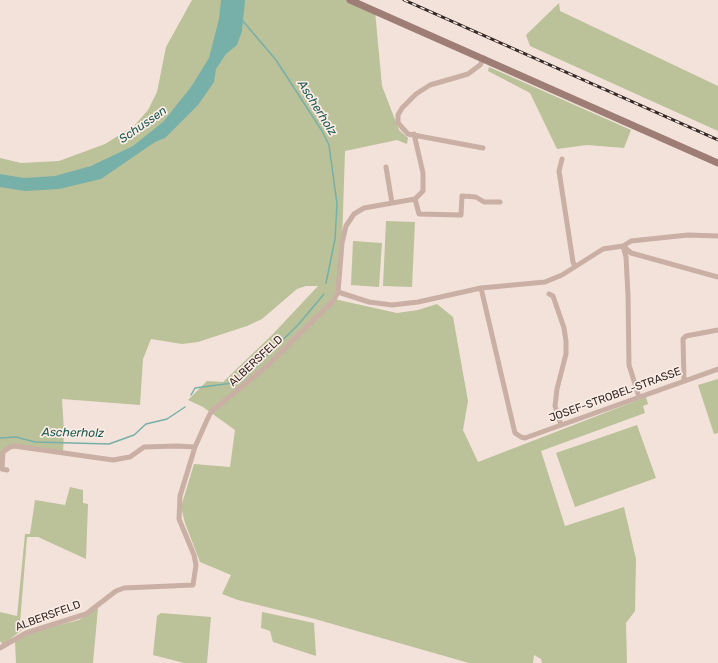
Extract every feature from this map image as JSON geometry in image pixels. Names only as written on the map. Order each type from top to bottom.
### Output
[{"type":"street","points":[[350,0],[484,58],[718,163]]},
{"type":"street","points":[[482,148],[408,134],[398,122],[398,115],[402,108],[416,94],[430,85],[468,74],[480,65],[484,58]]},
{"type":"street","points":[[414,134],[423,173],[423,191],[415,199],[364,208],[354,214],[346,226],[342,242],[338,292],[369,302],[392,305],[418,302],[481,288],[545,282],[562,275],[603,249],[623,246],[630,241],[688,235],[718,236]]},
{"type":"street","points":[[562,159],[559,172],[575,267]]},
{"type":"street","points":[[386,167],[392,203]]},
{"type":"street","points":[[415,199],[419,214],[461,215],[462,196],[476,197],[484,202],[500,202]]},
{"type":"street","points":[[623,246],[631,253],[718,277]]},
{"type":"street","points":[[623,246],[626,257],[628,295],[629,365],[639,397]]},
{"type":"street","name":"JOSEF-STROBEL-STRASSE","points":[[481,288],[514,429],[518,436],[525,438],[718,369]]},
{"type":"street","name":"ALBERSFELD","points":[[0,648],[26,633],[86,614],[116,591],[124,588],[164,588],[193,585],[196,565],[194,555],[179,518],[180,496],[195,447],[211,412],[267,366],[334,300],[338,292]]},
{"type":"street","points":[[549,294],[553,296],[564,328],[566,341],[566,354],[557,389],[555,406],[561,424]]},
{"type":"street","points":[[684,381],[683,339],[686,336],[718,330]]},
{"type":"street","points":[[7,470],[2,469],[3,452],[14,446],[113,460],[130,457],[144,447],[195,447]]},
{"type":"green space","points":[[192,0],[350,0],[375,11],[382,86],[399,130],[408,138],[407,144],[397,140],[345,151],[342,243],[338,292],[334,299],[397,313],[418,310],[437,304],[453,317],[468,401],[463,430],[478,462],[646,397],[648,404],[643,406],[645,413],[541,451],[565,526],[624,507],[636,559],[635,611],[626,623],[627,663],[542,663],[541,659],[534,655],[533,663],[469,663],[315,619],[238,600],[222,594],[231,575],[200,562],[185,523],[181,507],[194,464],[230,467],[235,430],[203,407],[188,400],[207,381],[223,382],[272,335],[318,286],[306,286],[297,289],[262,319],[247,326],[198,342],[182,344],[151,339],[143,359],[140,405],[62,399],[64,431],[63,454],[14,446],[5,449],[0,464],[0,158],[21,163],[59,161],[105,144],[134,126],[148,110],[157,92],[166,47]]},
{"type":"green space","points":[[559,3],[560,11],[718,86],[718,131],[530,46],[526,35]]},
{"type":"green space","points":[[489,67],[631,130],[624,148],[587,145],[557,149],[530,93],[488,71]]},
{"type":"green space","points":[[386,221],[415,222],[412,287],[383,286]]},
{"type":"green space","points":[[353,241],[382,243],[379,287],[351,285]]},
{"type":"green space","points":[[718,379],[718,433],[714,434],[698,385]]},
{"type":"green space","points":[[637,425],[656,478],[575,507],[556,453]]},
{"type":"green space","points":[[70,487],[83,490],[83,503],[88,504],[86,559],[38,537],[27,537],[20,623],[23,629],[3,645],[0,641],[0,612],[17,616],[25,534],[30,534],[35,500],[65,505]]},
{"type":"green space","points":[[98,608],[93,663],[16,663],[15,640],[28,633],[79,620]]},
{"type":"green space","points":[[262,612],[314,623],[316,656],[273,642],[270,631],[261,628]]},
{"type":"green space","points":[[161,613],[211,617],[207,663],[184,663],[153,655],[157,616]]},
{"type":"water","points":[[221,0],[245,0],[242,31],[237,45],[226,54],[216,69],[214,82],[198,105],[165,138],[155,142],[101,179],[59,189],[25,191],[0,187],[0,174],[24,178],[55,176],[91,166],[133,146],[163,122],[191,87],[209,58],[219,19]]},
{"type":"waterway","name":"Ascherholz","points":[[242,20],[276,60],[322,131],[329,145],[337,204],[335,239],[326,283]]},
{"type":"waterway","name":"Ascherholz","points":[[191,395],[195,388],[240,382],[298,325],[324,294]]},
{"type":"waterway","name":"Ascherholz","points":[[0,438],[16,437],[35,442],[109,444],[134,435],[146,424],[167,419],[185,407]]},
{"type":"railway","points":[[404,0],[718,140]]},
{"type":"water label","name":"Schussen","points":[[143,125]]}]
